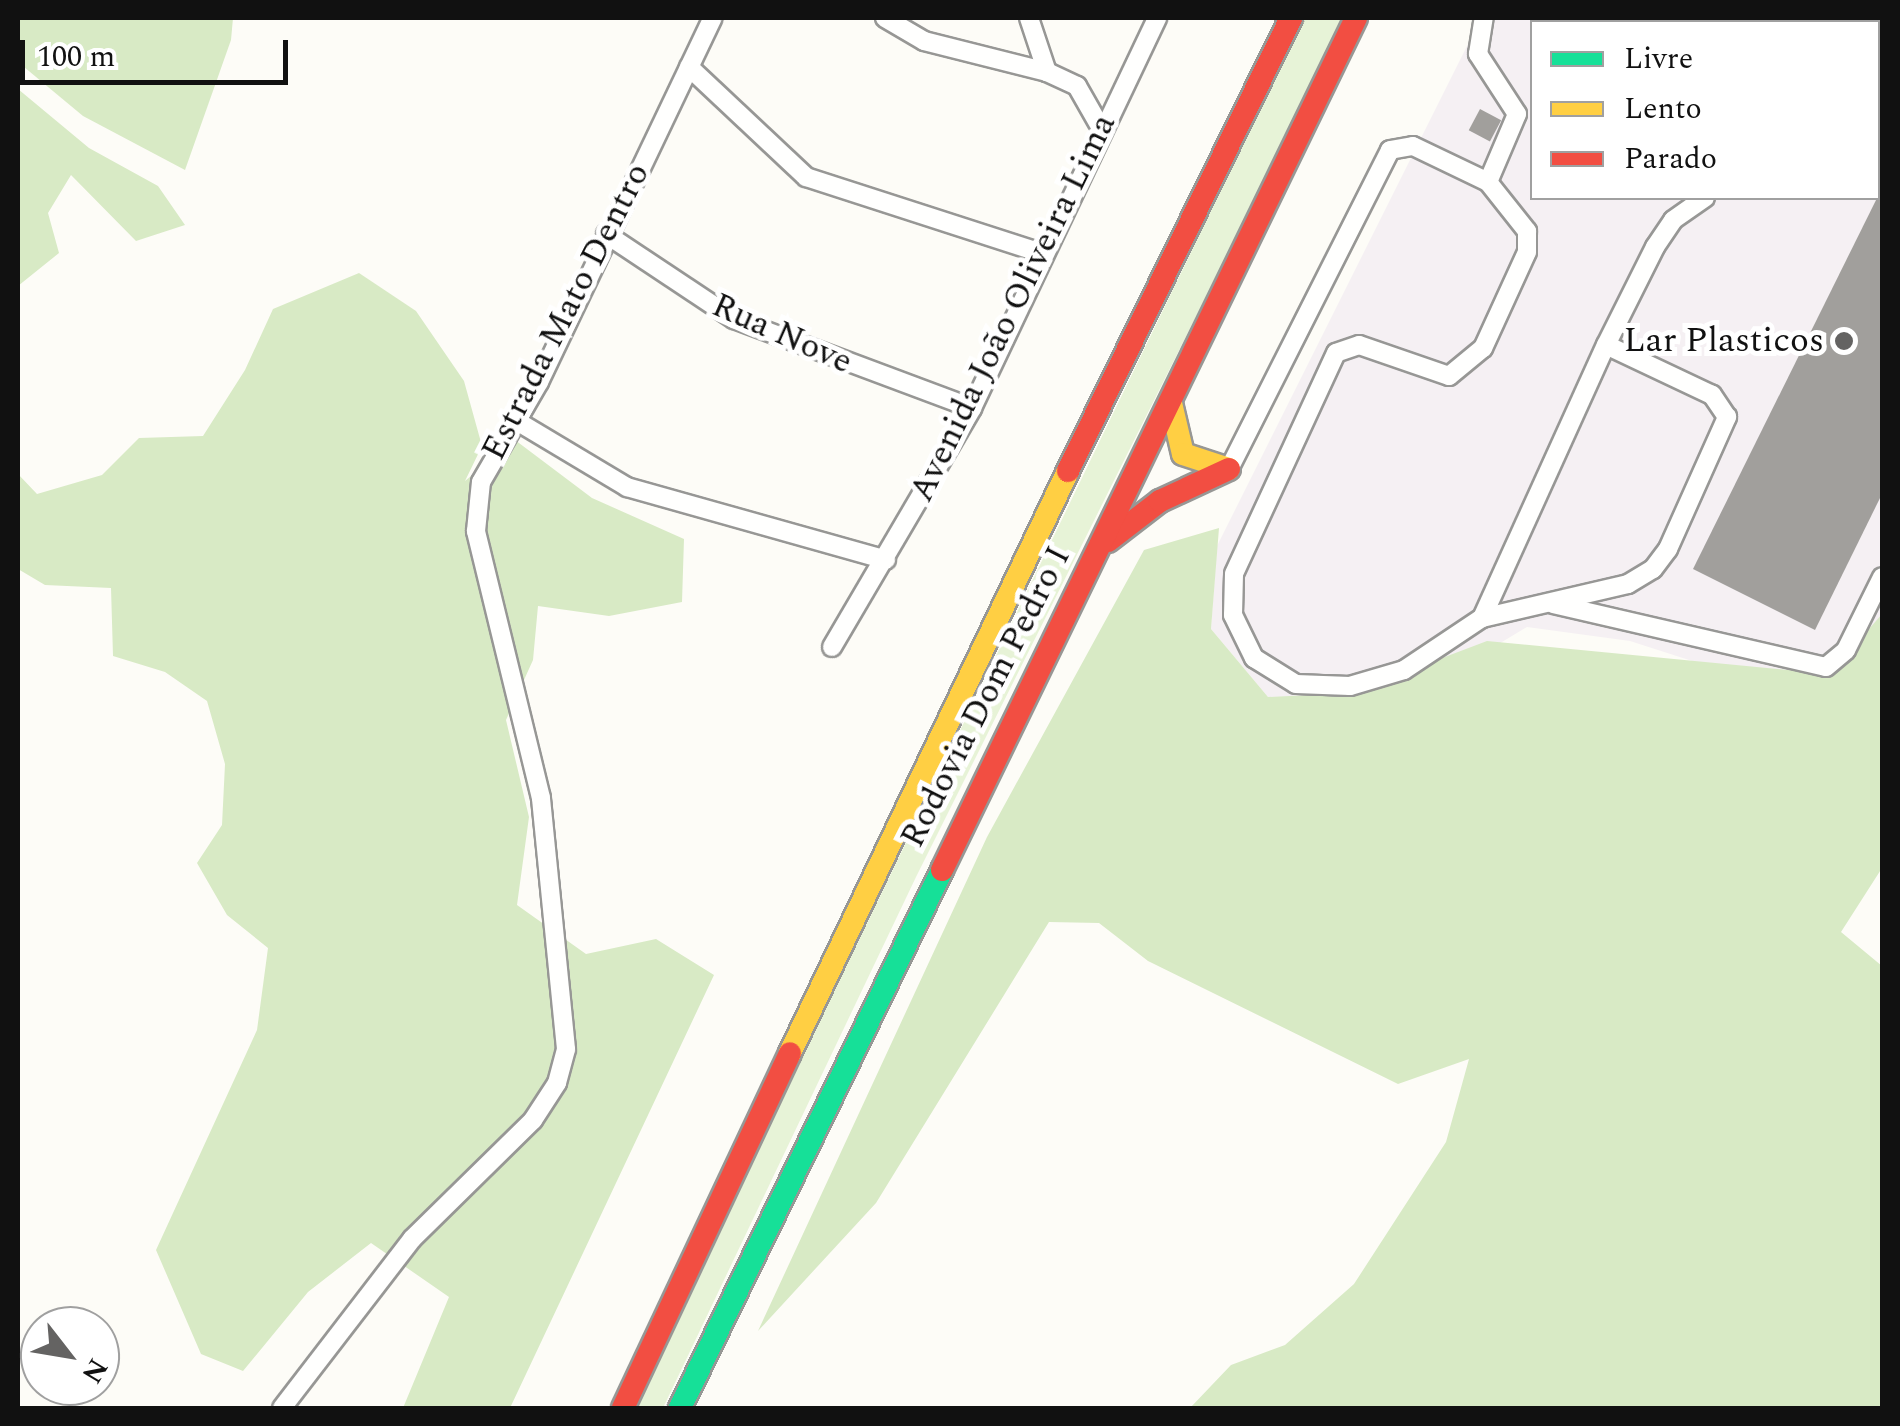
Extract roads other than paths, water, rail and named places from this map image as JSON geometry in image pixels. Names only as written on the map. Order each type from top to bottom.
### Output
[{"type":"highway","name":"Rodovia Dom Pedro I","points":[[623,1408],[970,672],[1291,18]]},
{"type":"highway","name":"Rodovia Dom Pedro I","points":[[680,1408],[1356,18]]},
{"type":"highway","points":[[1171,403],[1183,454],[1229,469]]},
{"type":"highway","points":[[1098,551],[1160,501],[1229,469]]},
{"type":"street","name":"Estrada Mato Dentro","points":[[282,1408],[412,1240],[534,1120],[556,1082],[566,1049],[541,798],[476,531],[481,482],[713,18]]},
{"type":"street","points":[[886,18],[924,41],[1047,72],[1077,86],[1101,128]]},
{"type":"street","points":[[1029,18],[1047,72]]},
{"type":"street","name":"Avenida João Oliveira Lima","points":[[832,648],[972,408],[1101,128],[1157,18]]},
{"type":"street","points":[[1484,18],[1478,54],[1517,114],[1488,182]]},
{"type":"street","points":[[690,67],[806,177],[1044,254]]},
{"type":"street","points":[[1229,469],[1390,150],[1413,146],[1488,182],[1527,232],[1527,252],[1494,331],[1470,364],[1449,376],[1359,345],[1336,353],[1234,574],[1232,616],[1254,658],[1296,684],[1350,686],[1404,670],[1482,618],[1628,584],[1652,569],[1724,431],[1727,417],[1712,395],[1606,345]]},
{"type":"street","points":[[1482,618],[1655,247],[1674,220],[1702,200]]},
{"type":"street","name":"Rua Nove","points":[[606,234],[734,319],[972,408]]},
{"type":"street","points":[[515,420],[627,486],[886,560]]},
{"type":"street","points":[[1548,603],[1826,668],[1846,650],[1882,577]]},
{"type":"place","name":"Lar Plasticos","points":[[1844,341]]}]
